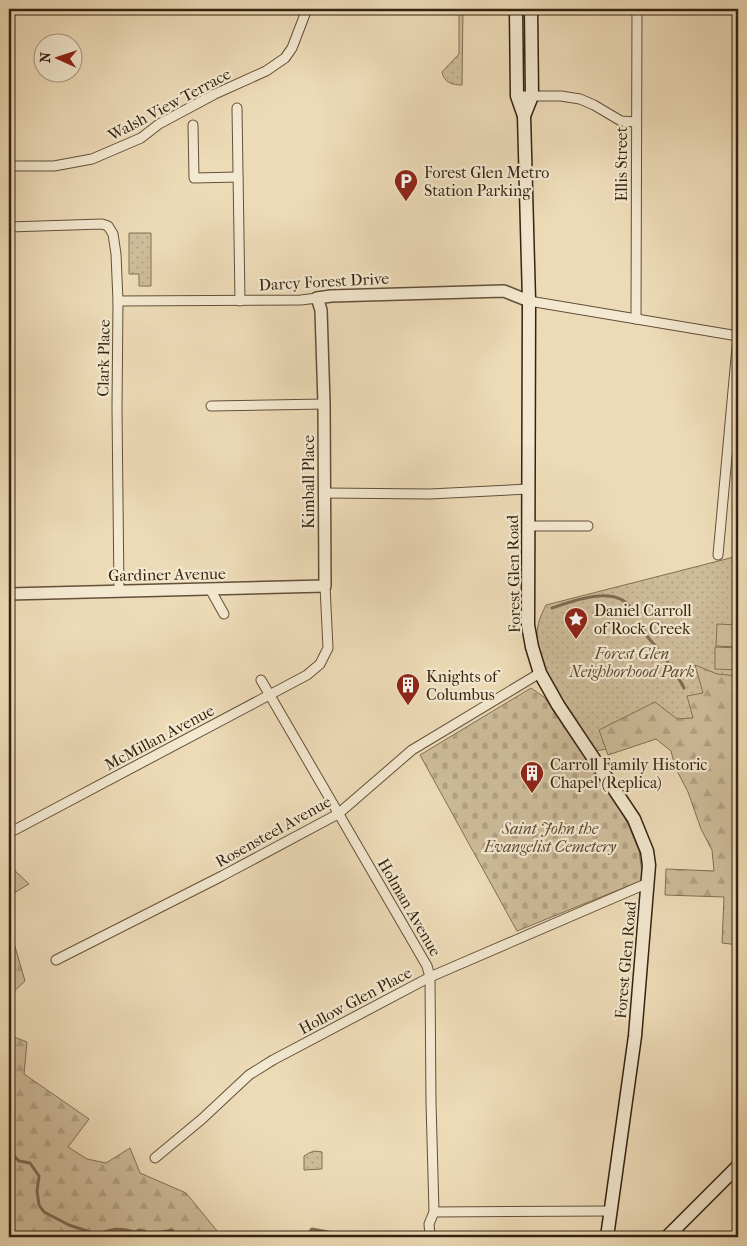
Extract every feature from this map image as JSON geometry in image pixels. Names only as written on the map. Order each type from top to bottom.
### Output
[{"type":"main road","name":"Forest Glen Road","points":[[516,9],[518,96],[524,116],[529,301],[528,625],[540,673],[558,705],[634,819],[647,851],[649,865],[635,1036],[608,1235]]},
{"type":"main road","name":"Forest Glen Road","points":[[524,116],[532,96],[532,9]]},
{"type":"main road","points":[[667,1237],[738,1166]]},
{"type":"street","name":"Walsh View Terrace","points":[[9,166],[54,166],[92,159],[141,138],[159,124],[215,94],[266,71],[284,58],[292,48],[307,9]]},
{"type":"street","name":"Ellis Street","points":[[636,319],[637,9]]},
{"type":"street","points":[[518,96],[561,96],[580,99],[621,121],[636,122]]},
{"type":"street","points":[[237,108],[240,301]]},
{"type":"street","points":[[193,125],[194,178],[238,177]]},
{"type":"street","name":"Clark Place","points":[[9,227],[102,224],[108,226],[113,234],[116,254],[118,302],[119,591]]},
{"type":"street","name":"Darcy Forest Drive","points":[[118,302],[301,300],[330,296],[504,291],[529,301]]},
{"type":"street","name":"Kimball Place","points":[[317,298],[320,310],[324,404],[325,586],[328,648],[320,664]]},
{"type":"street","points":[[529,301],[738,336],[718,554]]},
{"type":"street","points":[[211,406],[324,404]]},
{"type":"street","points":[[324,493],[430,494],[528,489]]},
{"type":"street","points":[[528,526],[588,526]]},
{"type":"street","name":"Gardiner Avenue","points":[[9,594],[325,586]]},
{"type":"street","points":[[210,589],[224,614]]},
{"type":"street","name":"McMillan Avenue","points":[[9,833],[270,696],[307,675],[320,664]]},
{"type":"street","name":"Rosensteel Avenue","points":[[56,960],[222,876],[338,814],[412,750],[540,673]]},
{"type":"street","name":"Holman Avenue","points":[[261,680],[427,966],[430,977],[434,1212],[429,1224],[430,1236]]},
{"type":"street","name":"Hollow Glen Place","points":[[155,1158],[202,1119],[249,1074],[430,977],[648,883]]},
{"type":"street","points":[[434,1212],[610,1211]]},
{"type":"green space","points":[[459,9],[463,9],[462,85],[455,85],[445,79],[442,72],[459,54]]},
{"type":"green space","points":[[129,233],[151,233],[151,286],[139,286],[139,274],[129,274]]},
{"type":"green space","name":"Forest Glen Neighborhood Park","points":[[738,556],[738,715],[623,746],[596,751],[559,695],[543,664],[538,649],[537,631],[546,605]]},
{"type":"green space","points":[[717,624],[738,625],[738,647],[716,646]]},
{"type":"green space","points":[[715,647],[738,648],[738,670],[715,669]]},
{"type":"green space","points":[[695,665],[717,674],[738,676],[738,945],[722,943],[724,897],[665,895],[666,869],[714,871],[712,850],[701,829],[688,792],[675,767],[671,751],[656,739],[608,755],[599,730],[655,702],[677,719],[693,718],[687,696],[703,693]]},
{"type":"green space","name":"Saint John the Evangelist Cemetery","points":[[531,688],[544,697],[619,807],[639,851],[643,880],[517,931],[420,755]]},
{"type":"green space","points":[[9,865],[29,884],[9,896]]},
{"type":"green space","points":[[9,926],[25,981],[9,996]]},
{"type":"green space","points":[[9,1035],[27,1042],[24,1074],[89,1119],[68,1147],[87,1159],[106,1163],[130,1148],[140,1173],[186,1193],[220,1237],[9,1237]]},
{"type":"green space","points":[[314,1151],[322,1152],[322,1169],[304,1170],[304,1156]]},
{"type":"waterway","points":[[552,608],[584,598],[608,596],[618,598],[627,603],[633,612]]},
{"type":"waterway","points":[[644,629],[647,637],[668,663],[684,688]]},
{"type":"waterway","points":[[9,1151],[19,1161],[30,1163],[39,1176],[37,1191],[39,1205],[44,1212],[69,1225],[99,1235],[116,1229],[135,1232],[140,1230],[151,1234],[172,1230],[178,1237]]},
{"type":"waterway","points":[[306,1237],[312,1229],[344,1235]]},
{"type":"place","name":"Forest Glen Metro Station Parking","points":[[406,202]]},
{"type":"place","name":"Daniel Carroll of Rock Creek","points":[[576,640]]},
{"type":"place","name":"Knights of Columbus","points":[[408,706]]},
{"type":"place","name":"Carroll Family Historic Chapel (Replica)","points":[[532,794]]}]
